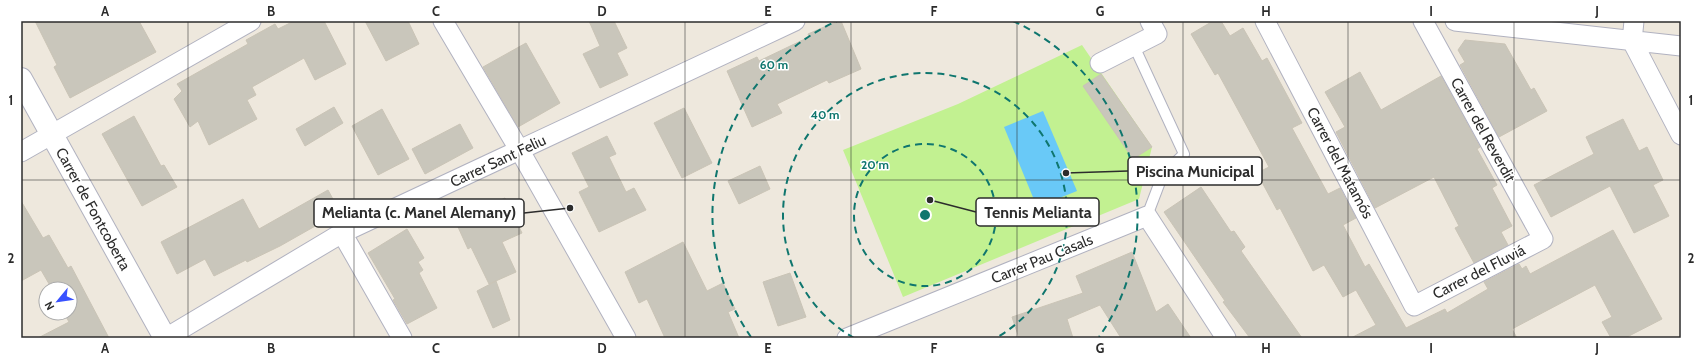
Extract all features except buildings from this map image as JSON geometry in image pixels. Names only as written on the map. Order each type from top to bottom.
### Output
[{"type":"street","points":[[21,152],[251,21]]},
{"type":"street","points":[[443,21],[520,151],[626,338]]},
{"type":"street","name":"Carrer Sant Feliu","points":[[165,338],[342,233],[795,21]]},
{"type":"street","points":[[1100,63],[1157,34],[1150,21]]},
{"type":"street","name":"Carrer del Matamós","points":[[1265,21],[1414,306]]},
{"type":"street","name":"Carrer del Reverdit","points":[[1423,21],[1543,239]]},
{"type":"street","points":[[1455,21],[1681,46]]},
{"type":"street","points":[[1634,21],[1632,41],[1681,135]]},
{"type":"street","name":"Carrer de Fontcoberta","points":[[21,80],[165,338]]},
{"type":"street","points":[[1147,216],[1226,338]]},
{"type":"street","name":"Carrer Pau Casals","points":[[847,338],[1147,216]]},
{"type":"street","points":[[342,233],[402,338]]},
{"type":"street","name":"Carrer del Fluviá","points":[[1414,306],[1543,239]]},
{"type":"lane","points":[[1134,46],[1184,154],[1162,174],[1147,216]]},
{"type":"green space","points":[[1082,45],[1152,147],[1139,199],[903,297],[843,150],[958,104]]},
{"type":"water","points":[[1043,111],[1077,191],[1037,207],[1004,127]]},
{"type":"place","name":"Piscina Municipal","points":[[1066,173]]},
{"type":"place","name":"Tennis Melianta","points":[[930,200]]},
{"type":"place","name":"Melianta (c. Manel Alemany)","points":[[570,208]]}]
